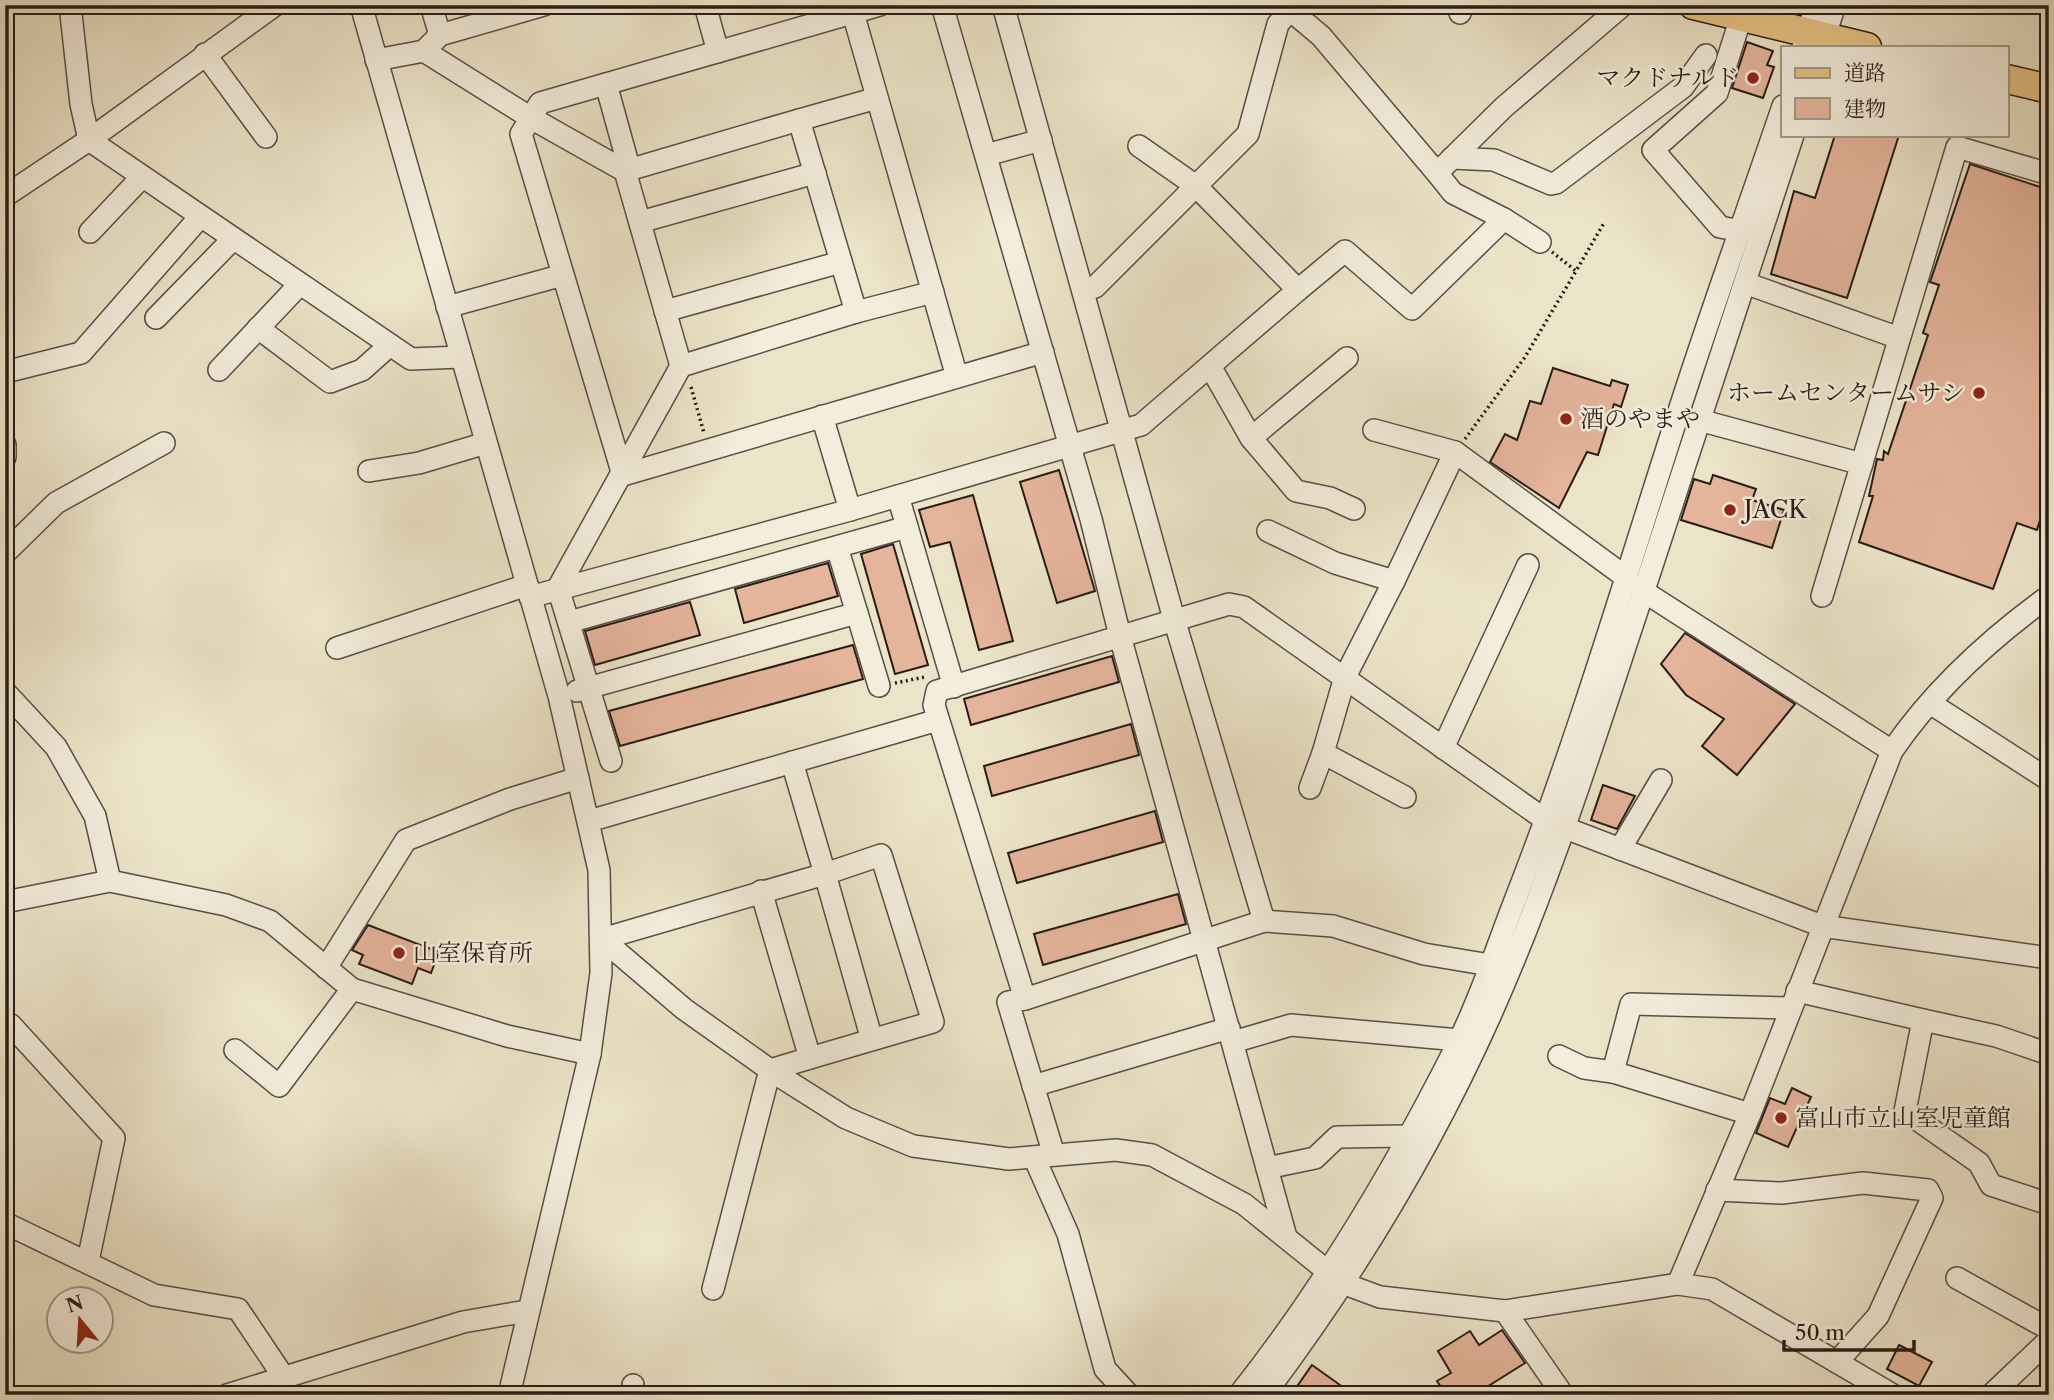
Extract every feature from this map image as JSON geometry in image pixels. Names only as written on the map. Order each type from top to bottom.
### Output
[{"type":"main road","points":[[1693,5],[1741,17],[1814,41],[1858,46]]},
{"type":"main road","points":[[2008,79],[2049,89]]},
{"type":"street","points":[[70,5],[81,104],[89,140],[411,359],[461,357]]},
{"type":"street","points":[[5,196],[89,140],[275,5]]},
{"type":"street","points":[[361,5],[559,696],[599,870],[602,939],[599,999],[590,1054],[509,1395]]},
{"type":"street","points":[[431,5],[440,35]]},
{"type":"street","points":[[376,60],[424,51],[440,35],[544,5]]},
{"type":"street","points":[[705,5],[718,52]]},
{"type":"street","points":[[623,475],[521,134],[540,103],[880,5]]},
{"type":"street","points":[[942,5],[1070,446],[1286,1237]]},
{"type":"street","points":[[1003,5],[1174,619],[1264,922]]},
{"type":"street","points":[[1444,166],[1504,107],[1623,5]]},
{"type":"street","points":[[1814,41],[1816,5]]},
{"type":"street","points":[[1814,41],[1835,5]]},
{"type":"street","points":[[1083,292],[1095,287],[1248,134],[1278,24],[1292,7],[1444,166],[1453,193],[1504,219],[1540,242]]},
{"type":"street","points":[[853,13],[957,377]]},
{"type":"street","points":[[1741,17],[1717,93],[1653,150],[1720,227],[1741,231]]},
{"type":"street","points":[[424,51],[531,118],[625,171],[877,98]]},
{"type":"street","points":[[205,54],[265,136]]},
{"type":"street","points":[[1444,166],[1494,160],[1551,184],[1556,183],[1683,87],[1706,55]]},
{"type":"street","points":[[606,84],[627,160],[625,171],[681,366],[558,588],[611,761]]},
{"type":"street","points":[[1635,585],[1678,414],[1781,112]]},
{"type":"street","points":[[799,120],[856,312]]},
{"type":"street","points":[[1239,1395],[1334,1278],[1405,1181],[1451,1097],[1491,1014],[1635,585],[1699,420],[1793,136]]},
{"type":"street","points":[[986,155],[1041,140]]},
{"type":"street","points":[[1139,146],[1196,186],[1298,290]]},
{"type":"street","points":[[1822,596],[1957,147],[2049,174]]},
{"type":"street","points":[[640,222],[815,173]]},
{"type":"street","points":[[90,232],[142,177]]},
{"type":"street","points":[[5,372],[81,353],[200,217]]},
{"type":"street","points":[[337,649],[528,591],[558,588],[850,510],[1141,425],[1345,251],[1412,309],[1504,219]]},
{"type":"street","points":[[156,318],[233,239]]},
{"type":"street","points":[[665,311],[841,262]]},
{"type":"street","points":[[447,307],[563,275]]},
{"type":"street","points":[[1745,283],[1899,338]]},
{"type":"street","points":[[219,370],[300,284]]},
{"type":"street","points":[[681,366],[856,312],[933,292]]},
{"type":"street","points":[[258,328],[330,382],[362,370],[390,345]]},
{"type":"street","points":[[623,475],[1042,352]]},
{"type":"street","points":[[1251,438],[1347,358]]},
{"type":"street","points":[[1210,366],[1251,438],[1296,491],[1330,498],[1353,509]]},
{"type":"street","points":[[822,416],[850,510]]},
{"type":"street","points":[[1699,420],[1862,464]]},
{"type":"street","points":[[1374,430],[1455,452],[1635,585],[1892,751]]},
{"type":"street","points":[[5,553],[56,503],[164,443]]},
{"type":"street","points":[[369,471],[419,463],[486,443]]},
{"type":"street","points":[[5,445],[5,457]]},
{"type":"street","points":[[1310,788],[1345,677],[1455,452]]},
{"type":"street","points":[[898,496],[946,689]]},
{"type":"street","points":[[569,622],[907,527]]},
{"type":"street","points":[[1268,531],[1335,563],[1394,581]]},
{"type":"street","points":[[837,547],[880,686]]},
{"type":"street","points":[[1443,748],[1528,565]]},
{"type":"street","points":[[1678,1284],[1750,1114],[1892,751],[1930,703],[2010,624],[2049,596]]},
{"type":"street","points":[[1025,999],[934,705],[946,689],[1229,604],[1244,607],[1443,748],[1556,824],[1822,926],[2049,958]]},
{"type":"street","points":[[559,696],[857,613]]},
{"type":"street","points":[[5,692],[56,747],[95,816],[110,881]]},
{"type":"street","points":[[1930,703],[2049,780]]},
{"type":"street","points":[[589,821],[938,720]]},
{"type":"street","points":[[1323,752],[1405,797]]},
{"type":"street","points":[[792,762],[872,1040]]},
{"type":"street","points":[[326,968],[406,840],[510,799],[578,778]]},
{"type":"street","points":[[1620,849],[1661,780]]},
{"type":"street","points":[[1264,1395],[1334,1278],[1459,1041],[1490,965],[1556,824]]},
{"type":"street","points":[[602,939],[881,855],[933,1022],[770,1070]]},
{"type":"street","points":[[5,902],[110,881],[226,905],[270,921],[352,989],[507,1035],[590,1054]]},
{"type":"street","points":[[761,891],[810,1058]]},
{"type":"street","points":[[1129,1395],[1105,1369],[1044,1156],[1033,1086],[1008,1002],[1025,999],[1264,922],[1333,926],[1424,954],[1490,965]]},
{"type":"street","points":[[602,939],[684,1009],[770,1070],[846,1118],[913,1146],[1009,1159],[1116,1150],[1152,1155],[1244,1203],[1334,1278],[1380,1297],[1505,1311],[1678,1284],[1712,1289],[1886,1393]]},
{"type":"street","points":[[235,1050],[279,1086],[352,989]]},
{"type":"street","points":[[1613,1072],[1631,1004],[1794,1000],[1923,1020],[1996,1036],[2049,1054]]},
{"type":"street","points":[[1923,1020],[1905,1111],[1979,1163],[1991,1185],[2049,1204]]},
{"type":"street","points":[[5,1026],[11,1025],[114,1138],[88,1261]]},
{"type":"street","points":[[1033,1086],[1231,1035],[1292,1025],[1459,1041]]},
{"type":"street","points":[[1559,1056],[1584,1068],[1613,1072],[1750,1114]]},
{"type":"street","points":[[713,1289],[770,1070]]},
{"type":"street","points":[[1267,1168],[1315,1158],[1337,1137],[1408,1136]]},
{"type":"street","points":[[1717,1190],[1782,1193],[1863,1184],[1928,1190],[1933,1198],[1878,1316],[1837,1362]]},
{"type":"street","points":[[5,1223],[88,1261],[153,1295],[238,1309],[283,1376]]},
{"type":"street","points":[[1957,1278],[2049,1329]]},
{"type":"street","points":[[227,1395],[463,1322],[527,1311]]},
{"type":"street","points":[[1505,1311],[1563,1395]]},
{"type":"street","points":[[1991,1395],[2049,1340]]},
{"type":"path","points":[[1455,452],[1525,357],[1604,223]]},
{"type":"path","points":[[1540,242],[1576,271]]},
{"type":"path","points":[[681,366],[688,377],[709,450]]},
{"type":"path","points":[[880,686],[925,676],[946,689]]},
{"type":"building","name":"マクドナルド","points":[[1747,42],[1773,51],[1767,65],[1774,67],[1763,98],[1732,88]]},
{"type":"building","points":[[1835,136],[1899,136],[1847,298],[1771,274],[1794,191],[1815,198]]},
{"type":"building","name":"ホームセンタームサシ","points":[[1970,164],[2049,190],[2049,490],[2037,530],[2017,523],[1993,589],[1859,542],[1873,496],[1869,496],[1877,459],[1883,460],[1884,451],[1888,454],[1928,335],[1923,333],[1939,285],[1930,282]]},
{"type":"building","points":[[1553,368],[1610,386],[1612,380],[1628,385],[1621,407],[1614,404],[1598,455],[1587,452],[1559,508],[1490,462],[1505,434],[1517,440],[1530,401],[1541,404]]},
{"type":"building","points":[[1059,470],[1095,591],[1057,603],[1020,482]]},
{"type":"building","points":[[1713,475],[1756,489],[1752,500],[1784,510],[1772,548],[1681,520],[1694,479],[1710,484]]},
{"type":"building","points":[[973,495],[1013,641],[979,650],[950,542],[930,547],[919,510]]},
{"type":"building","points":[[893,544],[928,665],[895,674],[861,554]]},
{"type":"building","points":[[828,563],[838,596],[744,623],[735,589]]},
{"type":"building","points":[[690,602],[700,635],[595,665],[585,631]]},
{"type":"building","points":[[1685,633],[1795,704],[1737,775],[1702,746],[1724,719],[1686,695],[1661,664]]},
{"type":"building","points":[[853,645],[863,679],[620,746],[609,711]]},
{"type":"building","points":[[1112,656],[1119,682],[971,725],[964,699]]},
{"type":"building","points":[[1131,724],[1139,755],[992,796],[984,766]]},
{"type":"building","points":[[1603,785],[1635,796],[1617,829],[1591,820]]},
{"type":"building","points":[[1155,811],[1163,842],[1017,883],[1008,853]]},
{"type":"building","points":[[1178,894],[1186,924],[1043,965],[1034,934]]},
{"type":"building","name":"山室保育所","points":[[368,925],[439,952],[431,973],[418,968],[412,984],[359,964],[363,955],[352,950]]},
{"type":"building","name":"富山市立山室児童館","points":[[1792,1088],[1811,1097],[1788,1147],[1756,1133],[1770,1098],[1785,1104]]},
{"type":"building","points":[[1502,1330],[1525,1363],[1474,1395],[1446,1395],[1437,1381],[1451,1373],[1438,1351],[1470,1331],[1479,1345]]},
{"type":"building","points":[[1899,1345],[1932,1362],[1919,1386],[1887,1369]]},
{"type":"building","points":[[1312,1365],[1354,1395],[1291,1395]]},
{"type":"place","name":"マクドナルド","points":[[1753,78]]},
{"type":"place","name":"ホームセンタームサシ","points":[[1979,393]]},
{"type":"place","name":"酒のやまや","points":[[1566,419]]},
{"type":"place","name":"JACK","points":[[1730,510]]},
{"type":"place","name":"山室保育所","points":[[399,953]]},
{"type":"place","name":"富山市立山室児童館","points":[[1781,1118]]}]
